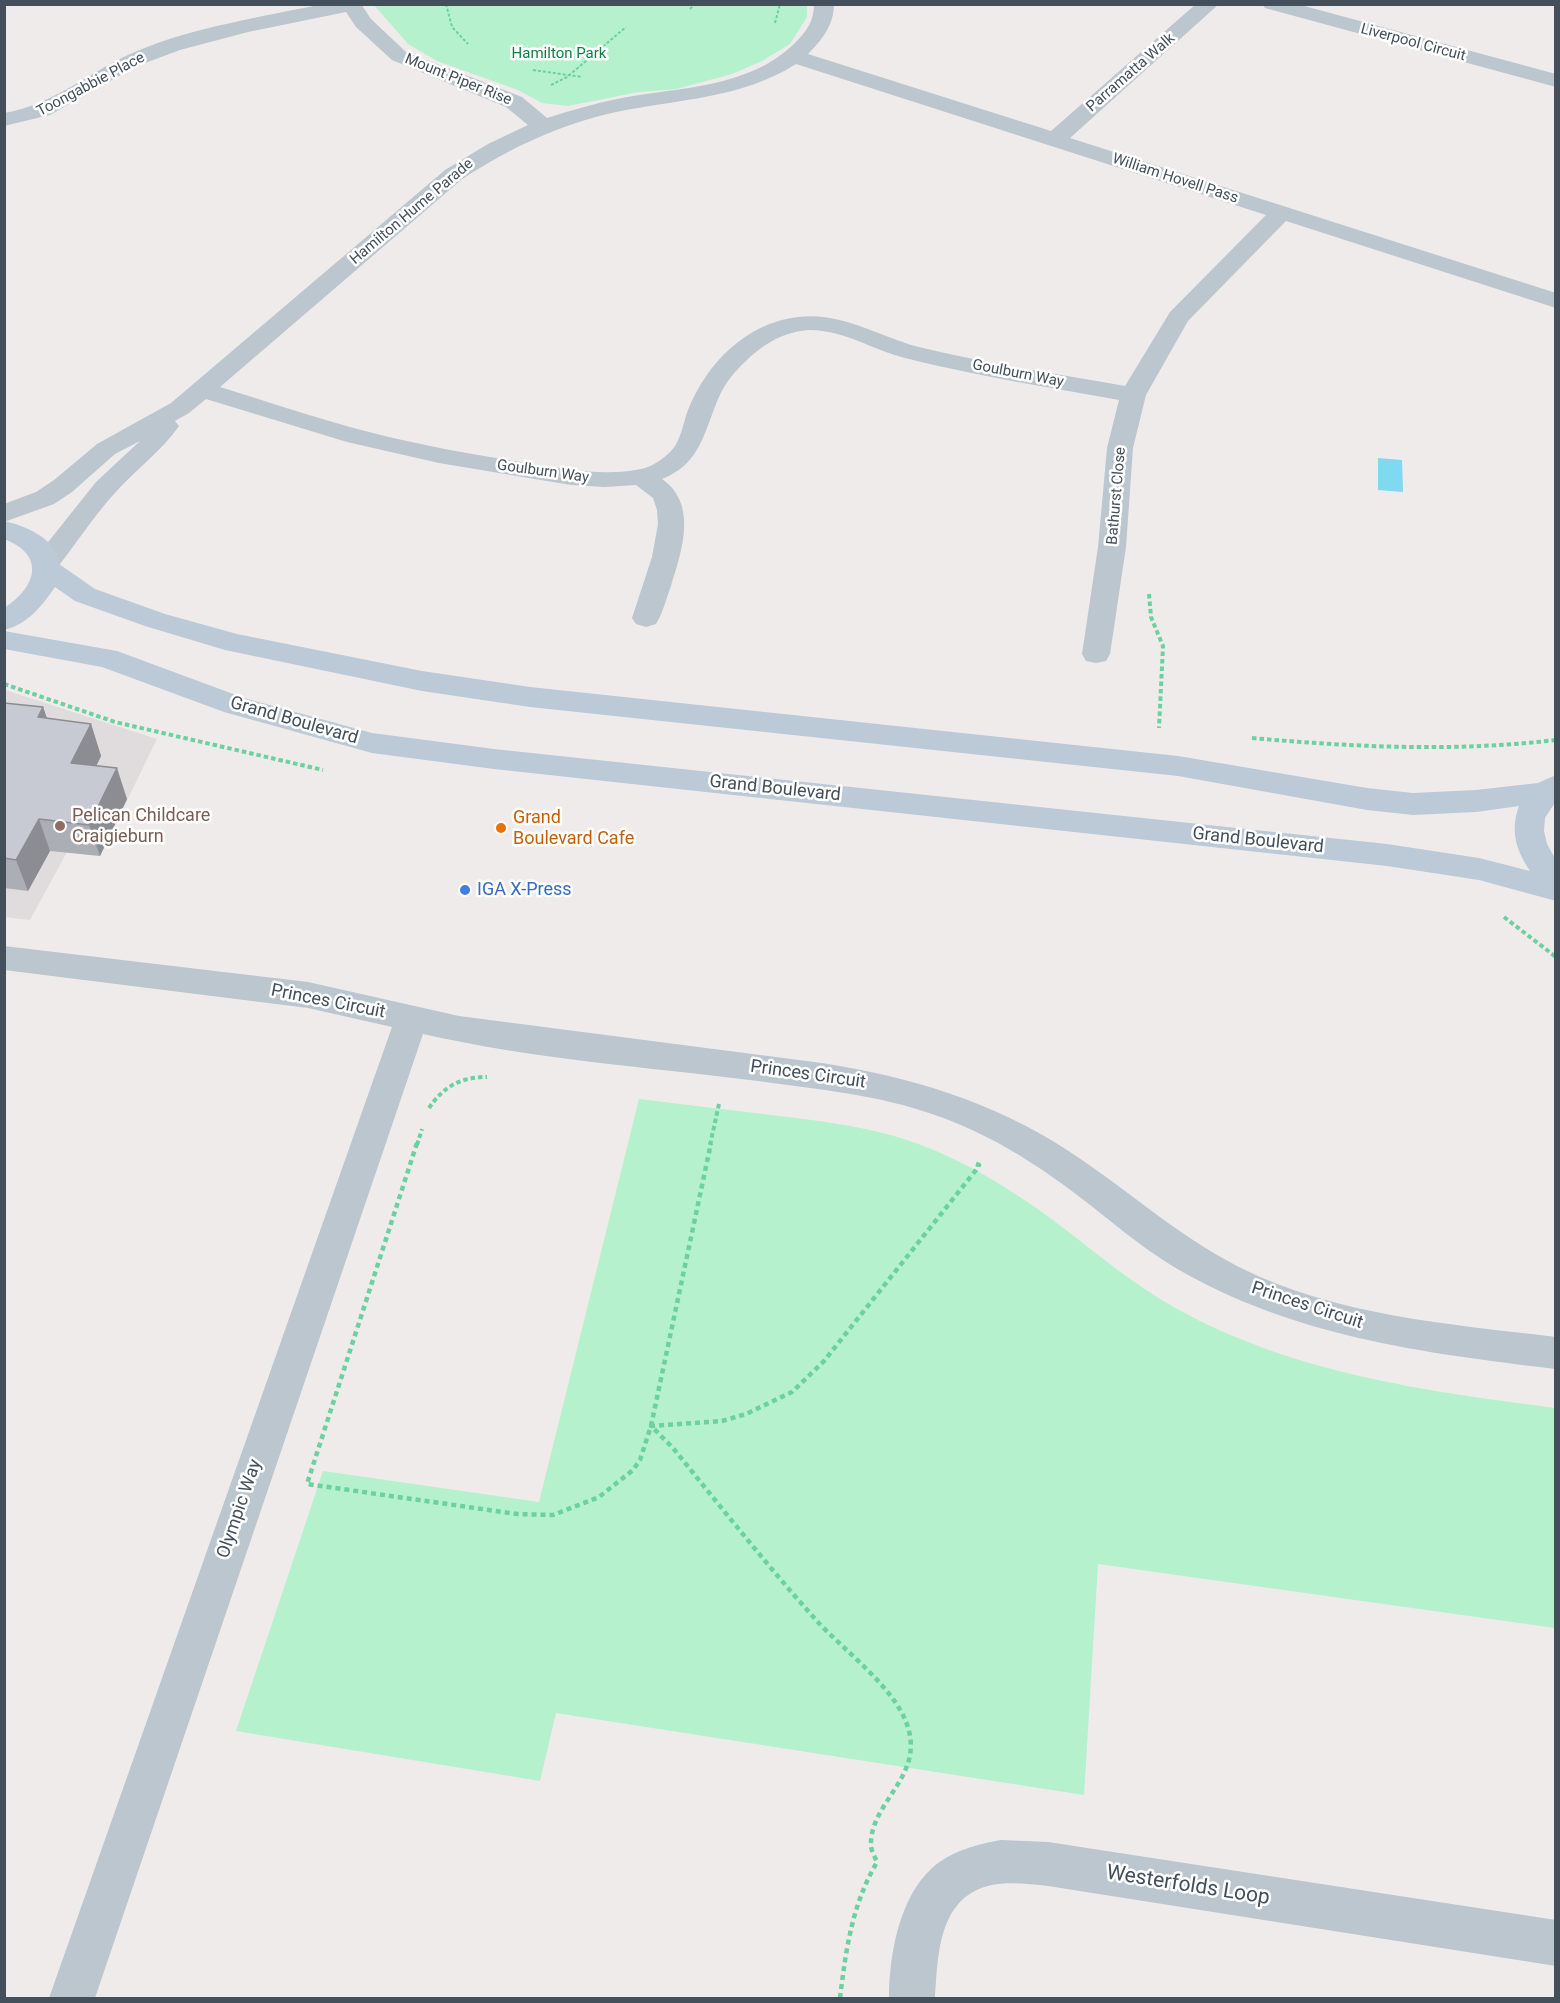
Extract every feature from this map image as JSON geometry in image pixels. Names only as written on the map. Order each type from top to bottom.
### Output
[{"type":"street","name":"Hamilton Hume Parade","points":[[4,514],[45,498],[63,486],[106,449],[180,408],[453,175],[507,142],[543,126],[628,104],[715,90],[745,81],[794,56],[815,34],[822,22],[824,4]]},
{"type":"street","name":"Parramatta Walk","points":[[1053,141],[1209,4]]},
{"type":"street","name":"Liverpool Circuit","points":[[1272,4],[1556,81]]},
{"type":"street","name":"Mount Piper Rise","points":[[351,5],[363,23],[399,56],[429,70],[514,102],[543,126]]},
{"type":"street","name":"Toongabbie Place","points":[[4,120],[42,112],[105,74],[147,54],[196,38],[351,5]]},
{"type":"street","name":"William Hovell Pass","points":[[794,56],[1556,301]]},
{"type":"street","name":"Bathurst Close","points":[[1096,654],[1112,547],[1120,448],[1133,395],[1179,318],[1281,213]]},
{"type":"street","name":"Goulburn Way","points":[[203,390],[338,432],[441,457],[558,476],[591,479],[641,477],[664,469],[680,457],[692,440],[702,407],[718,378],[753,341],[775,329],[799,324],[820,323],[843,327],[910,351],[1133,395]]},
{"type":"street","name":"Hamilton Hume Parade","points":[[48,566],[105,488],[143,453],[180,408]]},
{"type":"street","points":[[641,477],[665,495],[672,510],[672,532],[646,618]]},
{"type":"street","points":[[4,529],[22,534],[39,546],[48,566],[85,595],[155,620],[236,642],[422,681],[508,694],[1167,765],[1367,800],[1443,804],[1549,789]]},
{"type":"street","points":[[4,621],[34,600],[44,585],[48,566]]},
{"type":"street","name":"Grand Boulevard","points":[[4,640],[107,658],[234,705],[372,743],[494,759],[1387,855],[1479,869],[1556,890]]},
{"type":"street","points":[[1549,789],[1531,810],[1528,831],[1534,853],[1556,880]]},
{"type":"street","name":"Princes Circuit","points":[[4,958],[308,995],[357,1004],[411,1020],[513,1038],[827,1076],[913,1094],[987,1121],[1015,1135],[1057,1161],[1147,1230],[1186,1255],[1229,1280],[1276,1300],[1379,1328],[1449,1340],[1556,1353]]},
{"type":"street","name":"Olympic Way","points":[[72,1998],[411,1020]]},
{"type":"street","name":"Westerfolds Loop","points":[[912,1998],[917,1944],[926,1914],[939,1893],[973,1867],[1017,1860],[1556,1943]]},
{"type":"path","points":[[690,9],[695,4]]},
{"type":"path","points":[[444,6],[455,32],[475,48]]},
{"type":"path","points":[[514,102],[567,77],[626,27]]},
{"type":"path","points":[[528,69],[567,77]]},
{"type":"path","points":[[1148,728],[1159,729]]},
{"type":"path","points":[[1242,737],[1388,749],[1458,748],[1556,740]]},
{"type":"path","points":[[489,1077],[464,1078],[451,1083],[438,1094],[429,1107],[307,1484],[517,1514],[553,1515],[599,1497],[626,1476],[640,1460],[651,1426],[719,1104]]},
{"type":"path","points":[[708,1103],[730,1105]]},
{"type":"path","points":[[651,1426],[722,1421],[746,1414],[792,1392],[824,1361],[976,1170],[979,1165],[969,1160]]},
{"type":"path","points":[[651,1426],[671,1444],[696,1478],[816,1621],[883,1690],[909,1730],[911,1757],[906,1772],[872,1834],[871,1847],[877,1862],[863,1884],[853,1908],[840,1998]]},
{"type":"shaded area","name":"Pelican Childcare Craigieburn","points":[[5,690],[157,739],[100,856],[67,852],[30,920],[5,917]]},
{"type":"green space","name":"Hamilton Park","points":[[807,4],[807,17],[790,44],[762,61],[732,74],[676,89],[639,92],[568,106],[542,103],[518,90],[437,61],[408,44],[374,5]]},
{"type":"green space","points":[[639,1099],[828,1122],[866,1129],[921,1145],[972,1168],[1004,1187],[1050,1218],[1145,1290],[1223,1332],[1315,1365],[1362,1377],[1458,1395],[1555,1408],[1555,1628],[1098,1564],[1084,1795],[556,1713],[540,1781],[236,1731],[323,1471],[539,1502]]},
{"type":"water","points":[[1378,458],[1402,460],[1403,492],[1378,490]]},
{"type":"building","points":[[4,703],[43,707],[38,717],[91,724],[71,763],[117,768],[89,825],[39,819],[16,860],[4,858]]},
{"type":"place","name":"Pelican Childcare Craigieburn","points":[[60,826]]},
{"type":"place","name":"Grand Boulevard Cafe","points":[[501,828]]},
{"type":"place","name":"IGA X-Press","points":[[465,890]]}]
